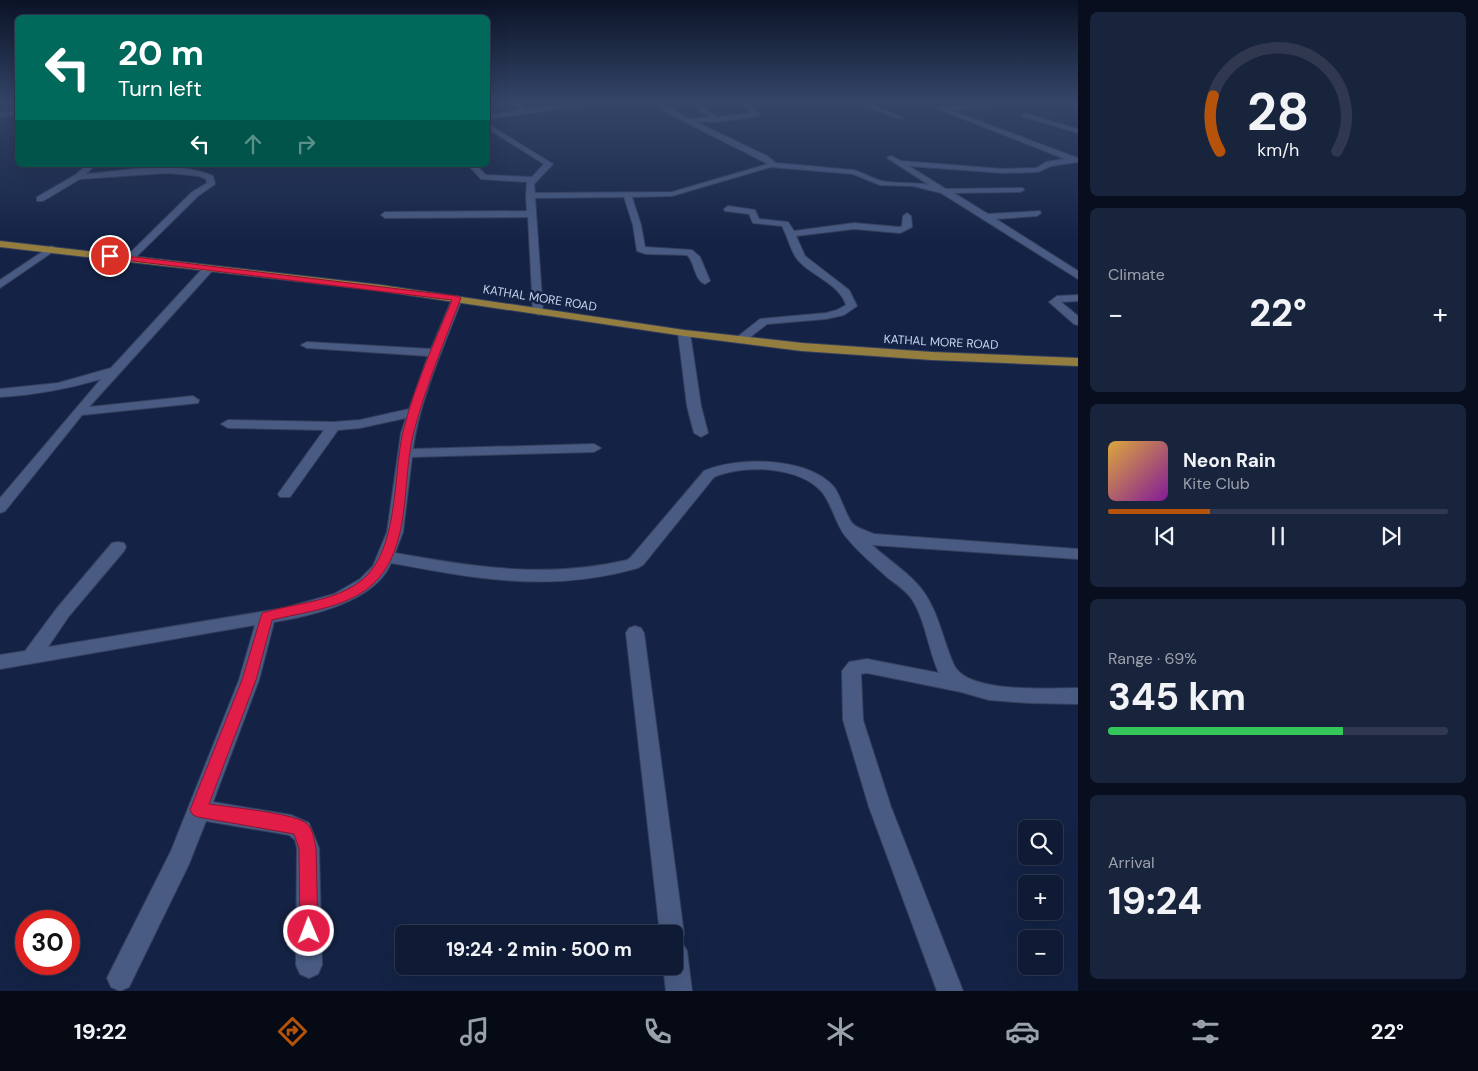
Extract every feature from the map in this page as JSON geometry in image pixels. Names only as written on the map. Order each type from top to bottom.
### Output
[{"type":"main road","name":"KATHAL MORE ROAD","points":[[0,244],[381,288],[684,333],[802,347],[932,356],[1078,362]]},
{"type":"street","points":[[524,148],[549,164],[530,184],[538,312]]},
{"type":"street","points":[[744,148],[764,158],[772,163],[771,165]]},
{"type":"street","points":[[1044,148],[1076,160]]},
{"type":"street","points":[[1076,160],[1049,164],[1038,170],[1003,171],[895,160],[988,217],[1078,276]]},
{"type":"street","points":[[530,196],[672,194],[771,165],[853,172],[862,174],[880,183],[913,184],[945,191],[1020,190]]},
{"type":"street","points":[[40,199],[78,178],[89,167]]},
{"type":"street","points":[[474,167],[484,177],[534,180]]},
{"type":"street","points":[[78,178],[173,171],[203,173],[210,178],[209,186],[195,194],[130,258]]},
{"type":"street","points":[[627,195],[637,225],[640,249],[646,251],[689,252],[695,257],[705,281]]},
{"type":"street","points":[[728,209],[752,212],[756,221],[785,224],[792,234],[791,237],[802,258],[842,291],[849,298],[852,306],[840,313],[826,316],[764,321],[740,340]]},
{"type":"street","points":[[988,217],[1037,213]]},
{"type":"street","points":[[385,215],[532,214]]},
{"type":"street","points":[[792,234],[854,226],[900,230],[907,227],[906,216]]},
{"type":"street","points":[[0,285],[51,250]]},
{"type":"street","points":[[0,508],[78,412],[208,269]]},
{"type":"street","points":[[0,662],[266,617],[340,599],[366,583],[380,569],[395,532],[408,433],[435,353],[457,298]]},
{"type":"street","points":[[1078,298],[1057,298],[1054,302],[1078,322]]},
{"type":"street","points":[[684,333],[694,406],[701,433]]},
{"type":"street","points":[[307,345],[435,353]]},
{"type":"street","points":[[0,393],[54,389],[114,371]]},
{"type":"street","points":[[78,412],[193,400]]},
{"type":"street","points":[[228,424],[334,426],[360,424],[415,412]]},
{"type":"street","points":[[285,494],[334,426]]},
{"type":"street","points":[[405,453],[594,448]]},
{"type":"street","points":[[385,557],[468,571],[536,578],[576,575],[628,566],[638,561],[710,474],[718,468],[734,465],[784,469],[814,479],[825,487],[831,495],[846,527],[868,551],[916,594],[926,610],[950,676],[960,685]]},
{"type":"street","points":[[846,527],[860,535],[882,541],[1078,554]]},
{"type":"street","points":[[31,657],[63,612],[118,546]]},
{"type":"street","points":[[120,978],[181,856],[249,680],[266,617]]},
{"type":"street","points":[[635,634],[671,925]]},
{"type":"street","points":[[950,991],[880,807],[854,720],[850,671],[856,667],[867,666],[993,693],[1078,696]]},
{"type":"street","points":[[198,810],[291,824],[300,828],[305,835],[308,848],[309,965]]},
{"type":"street","points":[[677,975],[679,991]]},
{"type":"route","points":[[110,256],[457,298],[431,364],[408,433],[395,532],[380,569],[366,583],[340,599],[266,617],[249,680],[198,810],[291,824],[300,828],[305,835],[308,848],[309,931]]}]
